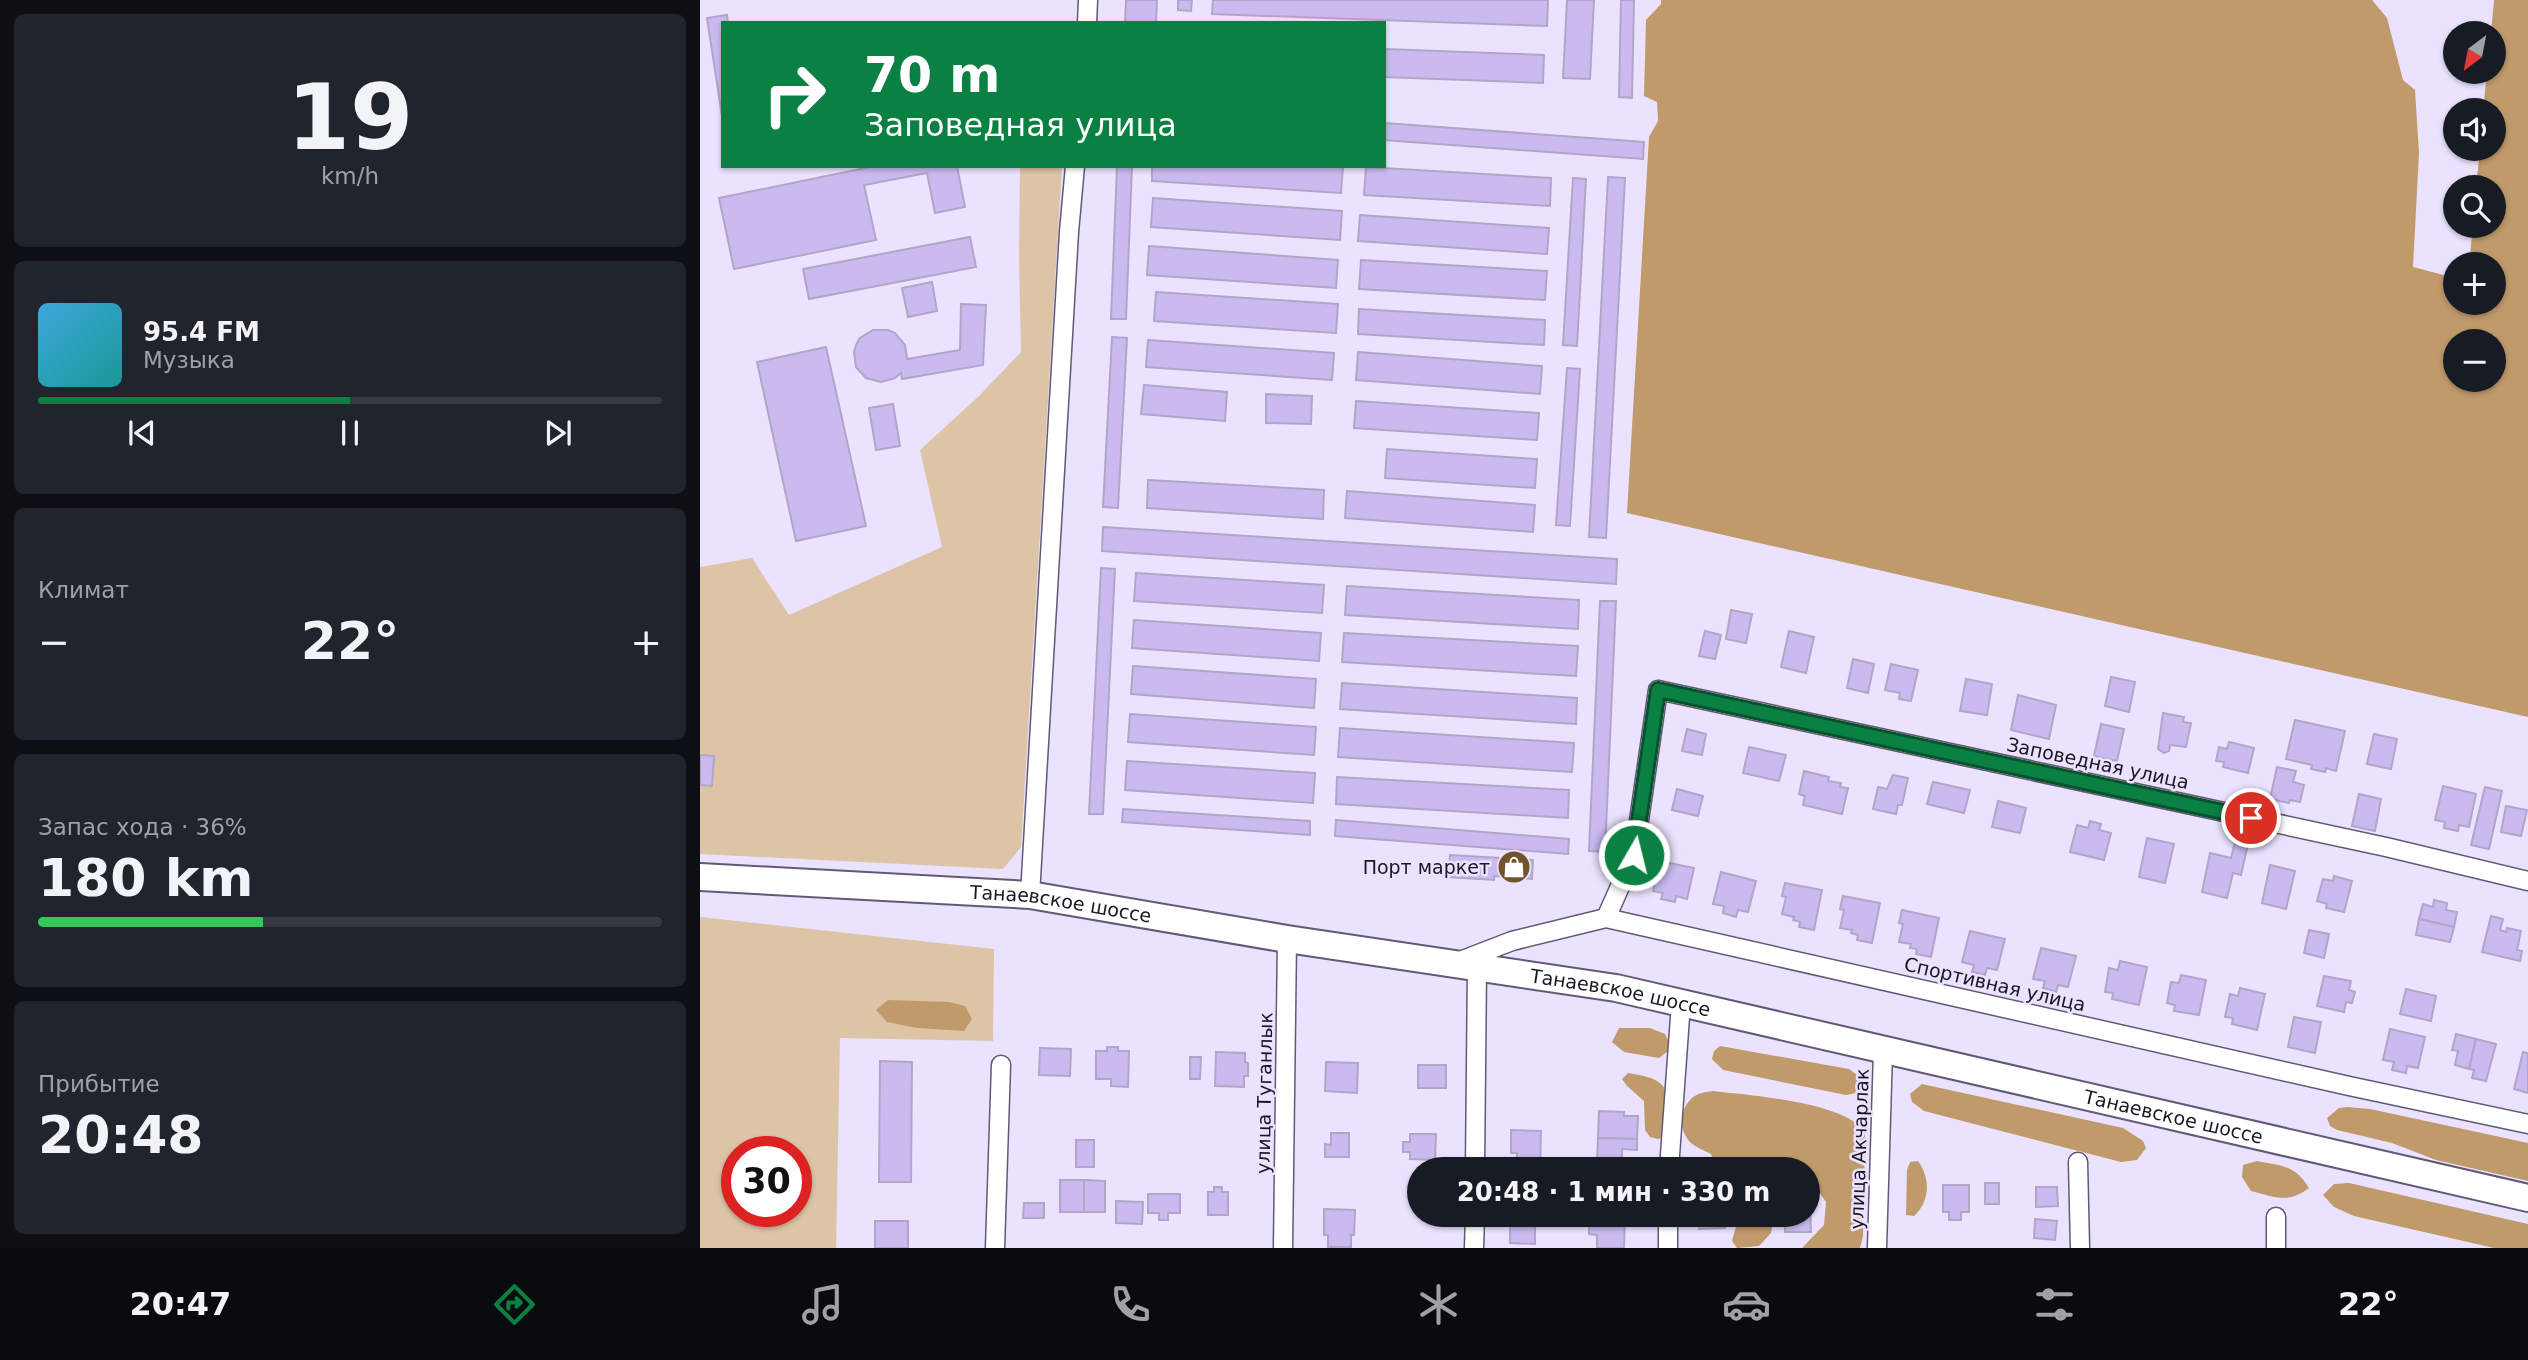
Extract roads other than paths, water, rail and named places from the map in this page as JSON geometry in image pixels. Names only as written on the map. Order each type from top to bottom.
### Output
[{"type":"street","points":[[1087,21],[1088,0]]},
{"type":"street","points":[[1030,895],[1075,168]]},
{"type":"street","name":"Заповедная улица","points":[[1606,918],[1634,855],[1658,690],[2386,847],[2528,881]]},
{"type":"street","name":"Танаевское шоссе","points":[[700,877],[1030,895],[1287,939],[1616,988],[2528,1198]]},
{"type":"street","name":"Спортивная улица","points":[[1466,964],[1512,941],[1606,918],[2528,1124]]},
{"type":"street","name":"улица Туганлык","points":[[1283,1248],[1287,939]]},
{"type":"street","points":[[1466,964],[1474,1157]]},
{"type":"street","points":[[1670,1157],[1681,1003]]},
{"type":"street","name":"улица Акчарлак","points":[[1877,1248],[1883,1051]]},
{"type":"street","points":[[995,1248],[1000,1065]]},
{"type":"street","points":[[2078,1162],[2080,1248]]},
{"type":"street","points":[[2276,1217],[2276,1248]]},
{"type":"street","points":[[1474,1248],[1475,1227]]},
{"type":"street","points":[[1668,1227],[1668,1248]]},
{"type":"place","name":"Порт маркет","points":[[1514,867]]}]
